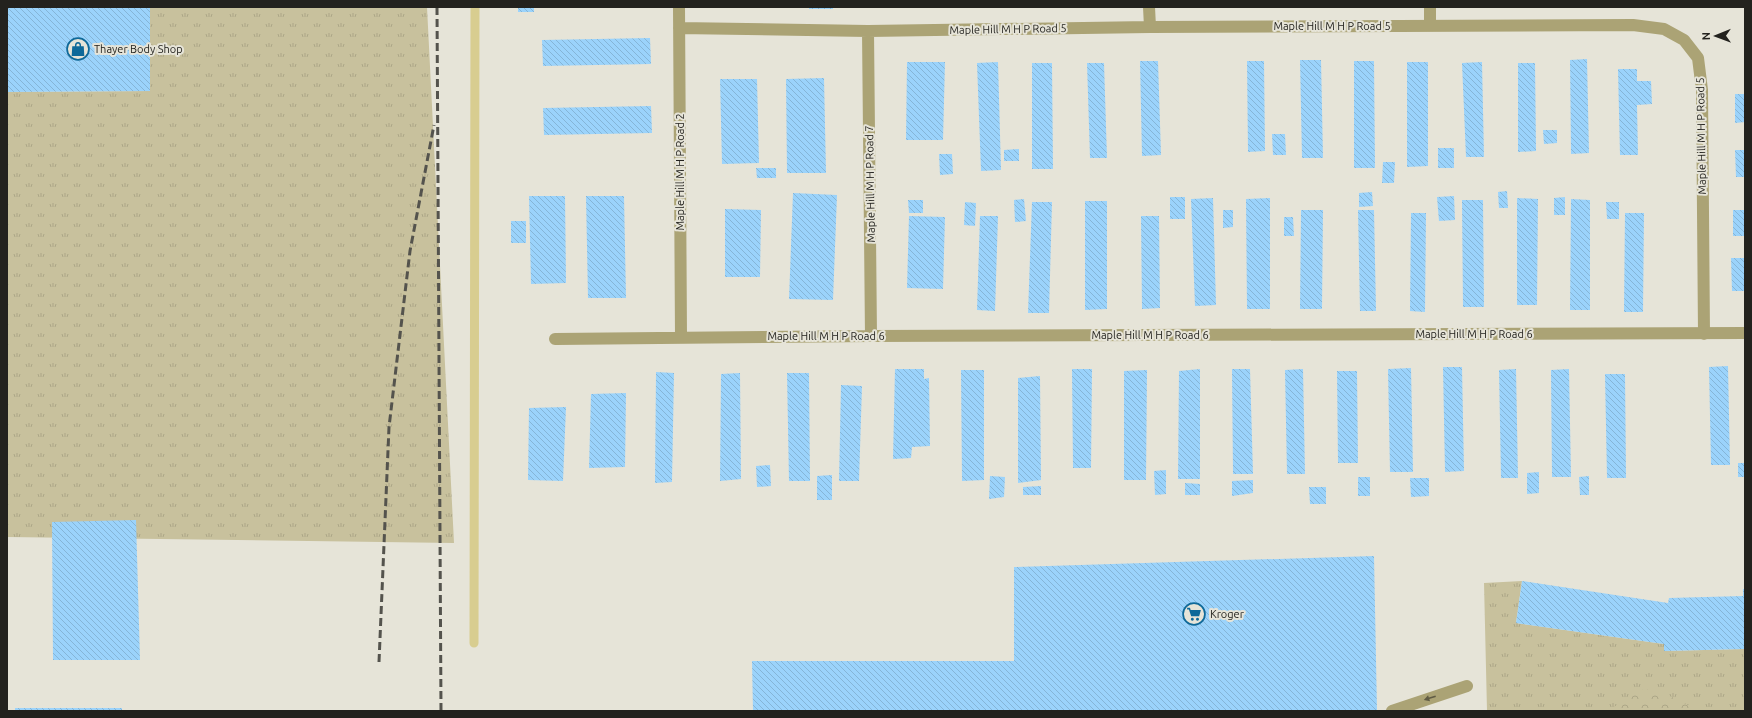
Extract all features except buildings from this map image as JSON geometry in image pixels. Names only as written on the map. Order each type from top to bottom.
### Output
[{"type":"street","name":"Maple Hill M H P Road 2","points":[[679,7],[681,337]]},
{"type":"street","points":[[1149,7],[1150,27]]},
{"type":"street","points":[[1430,7],[1430,26]]},
{"type":"street","name":"Maple Hill M H P Road 5","points":[[679,28],[868,31],[1150,27],[1633,25],[1664,29],[1684,40],[1698,58],[1702,90],[1704,334]]},
{"type":"street","name":"Maple Hill M H P Road 7","points":[[868,31],[871,336]]},
{"type":"street","name":"Maple Hill M H P Road 6","points":[[555,339],[871,336],[1745,333]]},
{"type":"street","points":[[1392,711],[1467,686]]},
{"type":"green space","points":[[150,7],[427,7],[454,543],[7,537],[7,92],[150,91]]},
{"type":"green space","points":[[1522,581],[1516,623],[1664,644],[1664,651],[1744,649],[1745,642],[1745,711],[1487,711],[1484,583]]},
{"type":"green space","points":[[1644,689],[1671,697],[1690,706],[1696,711],[1607,711]]},
{"type":"waterway","points":[[474,643],[475,7]]},
{"type":"railway","points":[[437,7],[441,711]]},
{"type":"railway","points":[[379,662],[389,427],[410,251],[434,125]]},
{"type":"place","name":"Thayer Body Shop","points":[[78,49]]},
{"type":"place","name":"Kroger","points":[[1194,614]]}]
